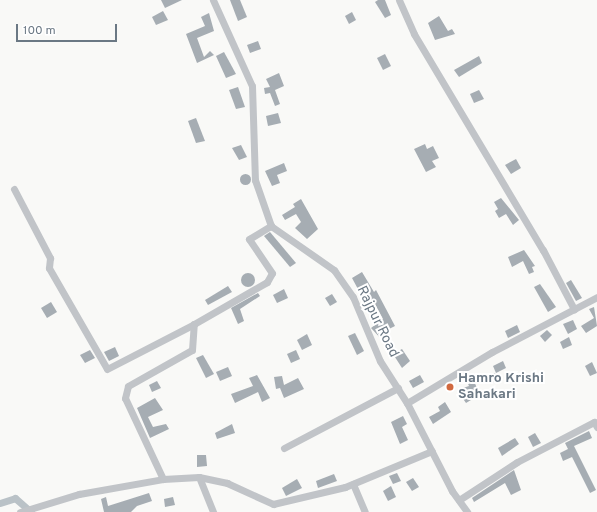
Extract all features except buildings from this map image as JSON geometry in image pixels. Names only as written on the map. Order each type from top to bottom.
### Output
[{"type":"street","points":[[14,189],[50,258],[49,268],[108,369],[194,324],[267,282],[272,273],[250,239],[271,226],[255,180],[252,86],[214,0]]},
{"type":"street","points":[[399,0],[414,34],[543,250],[574,309]]},
{"type":"street","name":"Rajpur Road","points":[[271,226],[334,270],[353,297],[380,361],[407,402],[432,452],[467,512]]},
{"type":"street","points":[[407,402],[597,297]]},
{"type":"street","points":[[163,479],[125,398],[128,386],[192,350],[194,324]]},
{"type":"street","points":[[284,448],[398,388]]},
{"type":"street","points":[[459,500],[517,462],[594,422],[597,427]]},
{"type":"street","points":[[20,512],[79,494],[163,479],[199,477],[227,483],[273,504],[353,484],[432,452]]},
{"type":"street","points":[[199,477],[213,512]]},
{"type":"street","points":[[353,484],[365,512]]},
{"type":"waterway","points":[[0,503],[15,498],[31,512]]},
{"type":"place","name":"Hamro Krishi Sahakari","points":[[450,387]]}]
